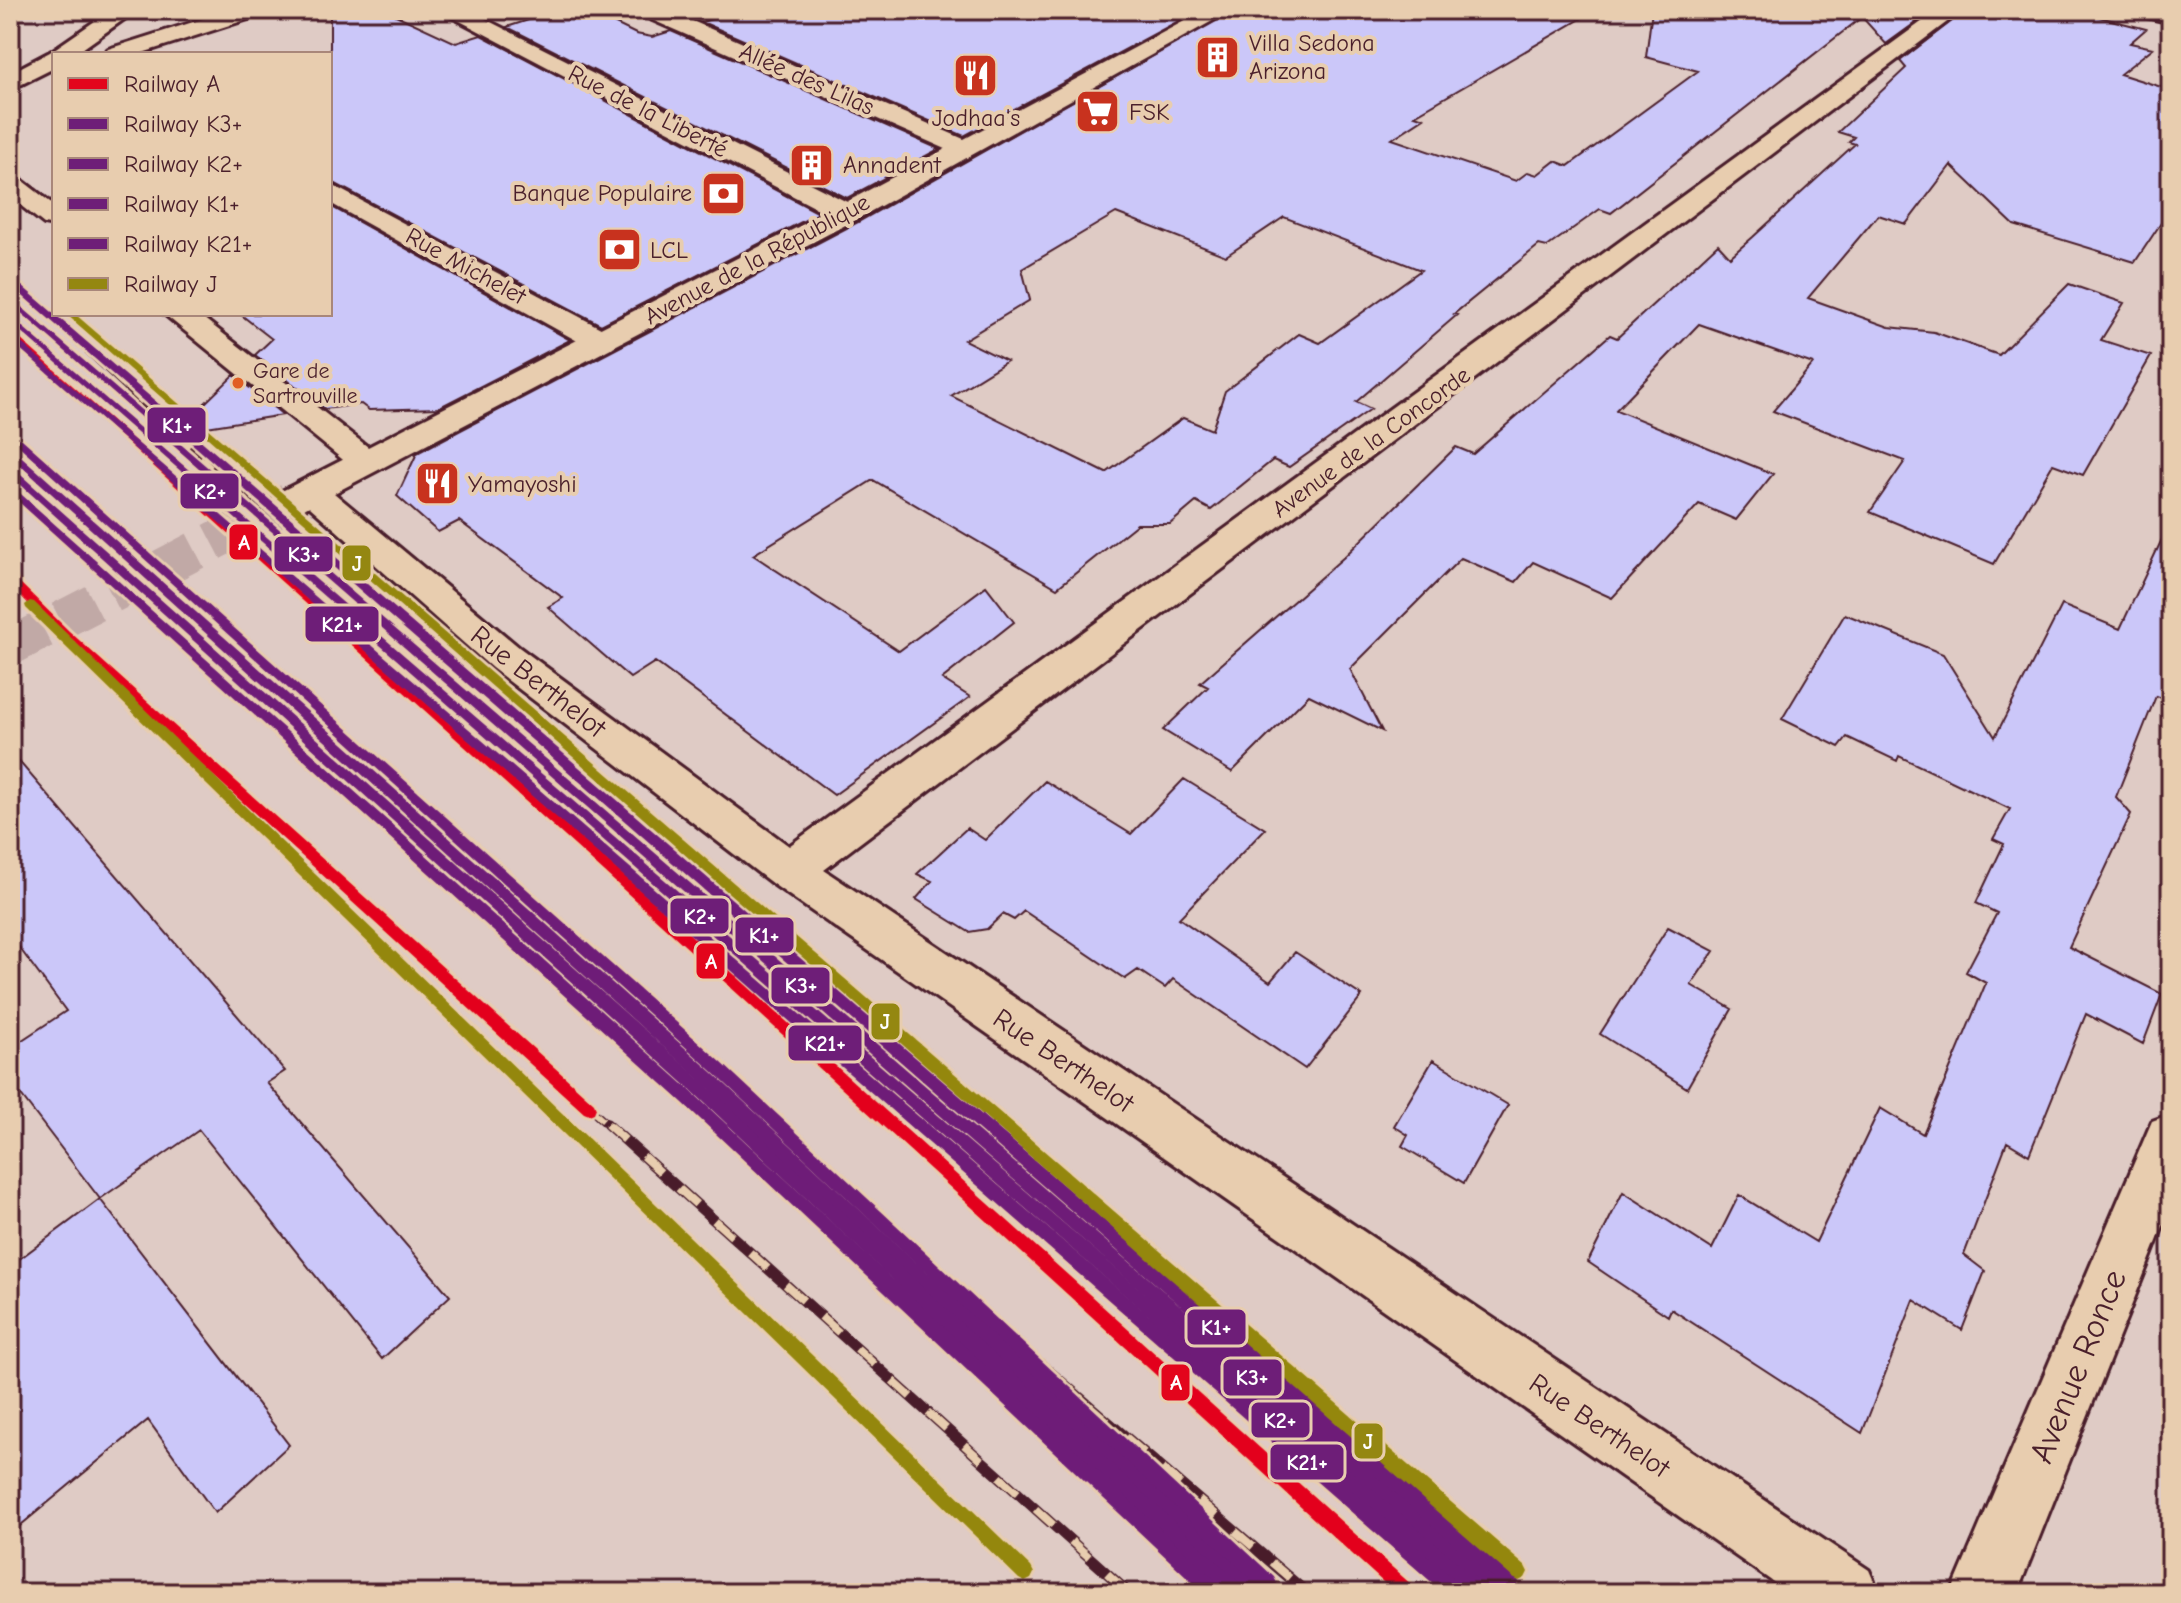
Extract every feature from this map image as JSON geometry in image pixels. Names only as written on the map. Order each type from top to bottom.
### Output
[{"type":"street","points":[[63,52],[126,10]]},
{"type":"street","points":[[101,52],[136,10]]},
{"type":"street","points":[[122,52],[253,10]]},
{"type":"street","name":"Rue de la Liberté","points":[[450,10],[847,213]]},
{"type":"street","name":"Allée des Lilas","points":[[649,10],[964,148]]},
{"type":"street","name":"Avenue de la République","points":[[299,496],[847,213],[1221,10]]},
{"type":"street","name":"Avenue de la Concorde","points":[[789,871],[1952,10]]},
{"type":"street","points":[[2147,10],[2171,16]]},
{"type":"street","points":[[17,53],[52,57]]},
{"type":"street","points":[[10,85],[52,58]]},
{"type":"street","points":[[10,85],[52,74]]},
{"type":"street","points":[[10,184],[52,216]]},
{"type":"street","name":"Rue Michelet","points":[[332,193],[601,341]]},
{"type":"street","points":[[182,316],[365,461]]},
{"type":"street","name":"Rue Berthelot","points":[[299,496],[506,658],[789,871],[1846,1593]]},
{"type":"street","name":"Avenue Ronce","points":[[1984,1593],[2171,1139]]},
{"type":"building","points":[[330,10],[385,10],[456,43],[481,35],[819,213],[601,325],[332,182]]},
{"type":"building","points":[[559,10],[587,10],[636,34],[652,37],[671,31],[939,149],[847,198],[507,27]]},
{"type":"building","points":[[739,10],[1199,10],[964,136],[702,22]]},
{"type":"building","points":[[1235,10],[1596,10],[1415,115],[1424,118],[1392,139],[1516,181],[1528,172],[1537,175],[1555,161],[1568,166],[1698,71],[1646,57],[1652,10],[1933,10],[1886,44],[1862,17],[1611,213],[1600,209],[1547,247],[1539,245],[1454,314],[1457,315],[1356,402],[1371,409],[1289,467],[1273,460],[1211,510],[1196,502],[1170,524],[1137,524],[1057,588],[873,480],[753,555],[899,651],[986,586],[1014,622],[942,679],[970,697],[834,795],[655,662],[630,678],[548,607],[563,598],[459,521],[438,532],[397,496],[417,453],[858,222]],"holes":[[[1116,213],[1226,256],[1284,217],[1421,270],[1320,343],[1299,334],[1225,391],[1212,430],[1183,418],[1106,473],[951,396],[1007,361],[964,340],[1030,300],[1022,269]]]},
{"type":"building","points":[[1966,10],[2072,10],[2146,29],[2130,43],[2153,48],[2120,74],[2171,90],[2171,208],[2135,262],[2014,225],[1951,165],[1906,224],[1878,215],[1808,298],[1889,327],[1934,332],[1999,355],[2069,284],[2124,303],[2101,340],[2151,356],[2083,475],[2053,464],[1994,564],[1870,512],[1905,461],[1773,411],[1813,364],[1699,324],[1616,410],[1773,474],[1736,520],[1699,504],[1612,598],[1533,562],[1516,582],[1461,558],[1350,669],[1382,731],[1309,695],[1232,772],[1163,730],[1208,687],[1200,683],[1344,557],[1456,447],[1473,454],[1610,335],[1617,338],[1718,244],[1730,257],[1753,237],[1855,144],[1849,142],[1854,137],[1838,132],[1906,68],[1900,61]]},
{"type":"building","points":[[332,207],[570,340],[438,408],[369,410],[361,404],[325,409],[255,355],[272,339],[243,316],[332,316]]},
{"type":"building","points":[[234,375],[283,415],[175,432]]},
{"type":"building","points":[[2171,520],[2171,702],[2156,696],[2116,797],[2131,814],[2069,947],[2162,994],[2143,1044],[2086,1014],[2029,1155],[2007,1142],[1964,1255],[1985,1271],[1962,1330],[1914,1300],[1862,1433],[1671,1309],[1668,1316],[1588,1262],[1623,1192],[1712,1249],[1739,1195],[1816,1242],[1880,1108],[1923,1134],[1986,983],[1966,972],[1997,913],[1976,903],[2004,844],[1993,839],[2010,809],[1899,756],[1897,761],[1847,737],[1839,747],[1782,719],[1845,614],[1943,654],[1995,737],[2062,605],[2120,629]]},
{"type":"building","points":[[10,751],[285,1071],[267,1083],[450,1296],[382,1359],[199,1130],[100,1199],[10,1081],[10,1048],[66,1011],[10,935]]},
{"type":"building","points":[[1184,779],[1265,829],[1179,918],[1270,982],[1295,952],[1362,996],[1305,1069],[1173,979],[1165,988],[1138,970],[1125,979],[1024,911],[1014,920],[1003,914],[987,929],[969,932],[916,899],[932,881],[917,874],[967,828],[985,840],[1045,781],[1131,834]]},
{"type":"building","points":[[1668,927],[1714,951],[1691,985],[1732,1009],[1687,1088],[1600,1034]]},
{"type":"building","points":[[1433,1060],[1508,1105],[1464,1183],[1402,1146],[1408,1135],[1394,1126]]},
{"type":"building","points":[[100,1199],[289,1445],[215,1513],[148,1420],[10,1534],[10,1266]]},
{"type":"tunnel","points":[[10,647],[289,502]]},
{"type":"railway","points":[[10,280],[181,439]]},
{"type":"railway","points":[[178,437],[310,560]]},
{"type":"railway","points":[[706,1076],[764,1126]]},
{"type":"railway","points":[[589,1108],[609,1126]]},
{"type":"railway","points":[[607,1124],[1129,1593]]},
{"type":"railway","points":[[762,1124],[1307,1593]]},
{"type":"rail line","name":"K1+","points":[[19,288],[1510,1582]]},
{"type":"rail line","name":"K3+","points":[[10,299],[1501,1593]]},
{"type":"rail line","name":"J","points":[[72,316],[1519,1572]]},
{"type":"rail line","name":"K2+","points":[[10,318],[1480,1593]]},
{"type":"rail line","name":"A","points":[[10,333],[619,878],[1408,1593]]},
{"type":"rail line","name":"K21+","points":[[10,336],[1458,1593]]},
{"type":"rail line","name":"K1+","points":[[19,441],[716,1066],[1268,1583]]},
{"type":"rail line","name":"K3+","points":[[10,451],[706,1076],[1258,1593]]},
{"type":"rail line","name":"K2+","points":[[10,470],[697,1086],[1238,1593]]},
{"type":"rail line","name":"K21+","points":[[10,489],[687,1097],[1217,1593]]},
{"type":"rail line","name":"A","points":[[10,579],[65,634],[589,1108]]},
{"type":"rail line","name":"J","points":[[30,605],[1025,1573]]},
{"type":"place","name":"Villa Sedona Arizona","points":[[1218,57]]},
{"type":"place","name":"Jodhaa's","points":[[976,76]]},
{"type":"place","name":"FSK","points":[[1098,112]]},
{"type":"place","name":"Annadent","points":[[812,165]]},
{"type":"place","name":"Banque Populaire","points":[[723,193]]},
{"type":"place","name":"LCL","points":[[619,250]]},
{"type":"place","name":"Gare de Sartrouville","points":[[238,383]]},
{"type":"place","name":"Yamayoshi","points":[[437,484]]}]
